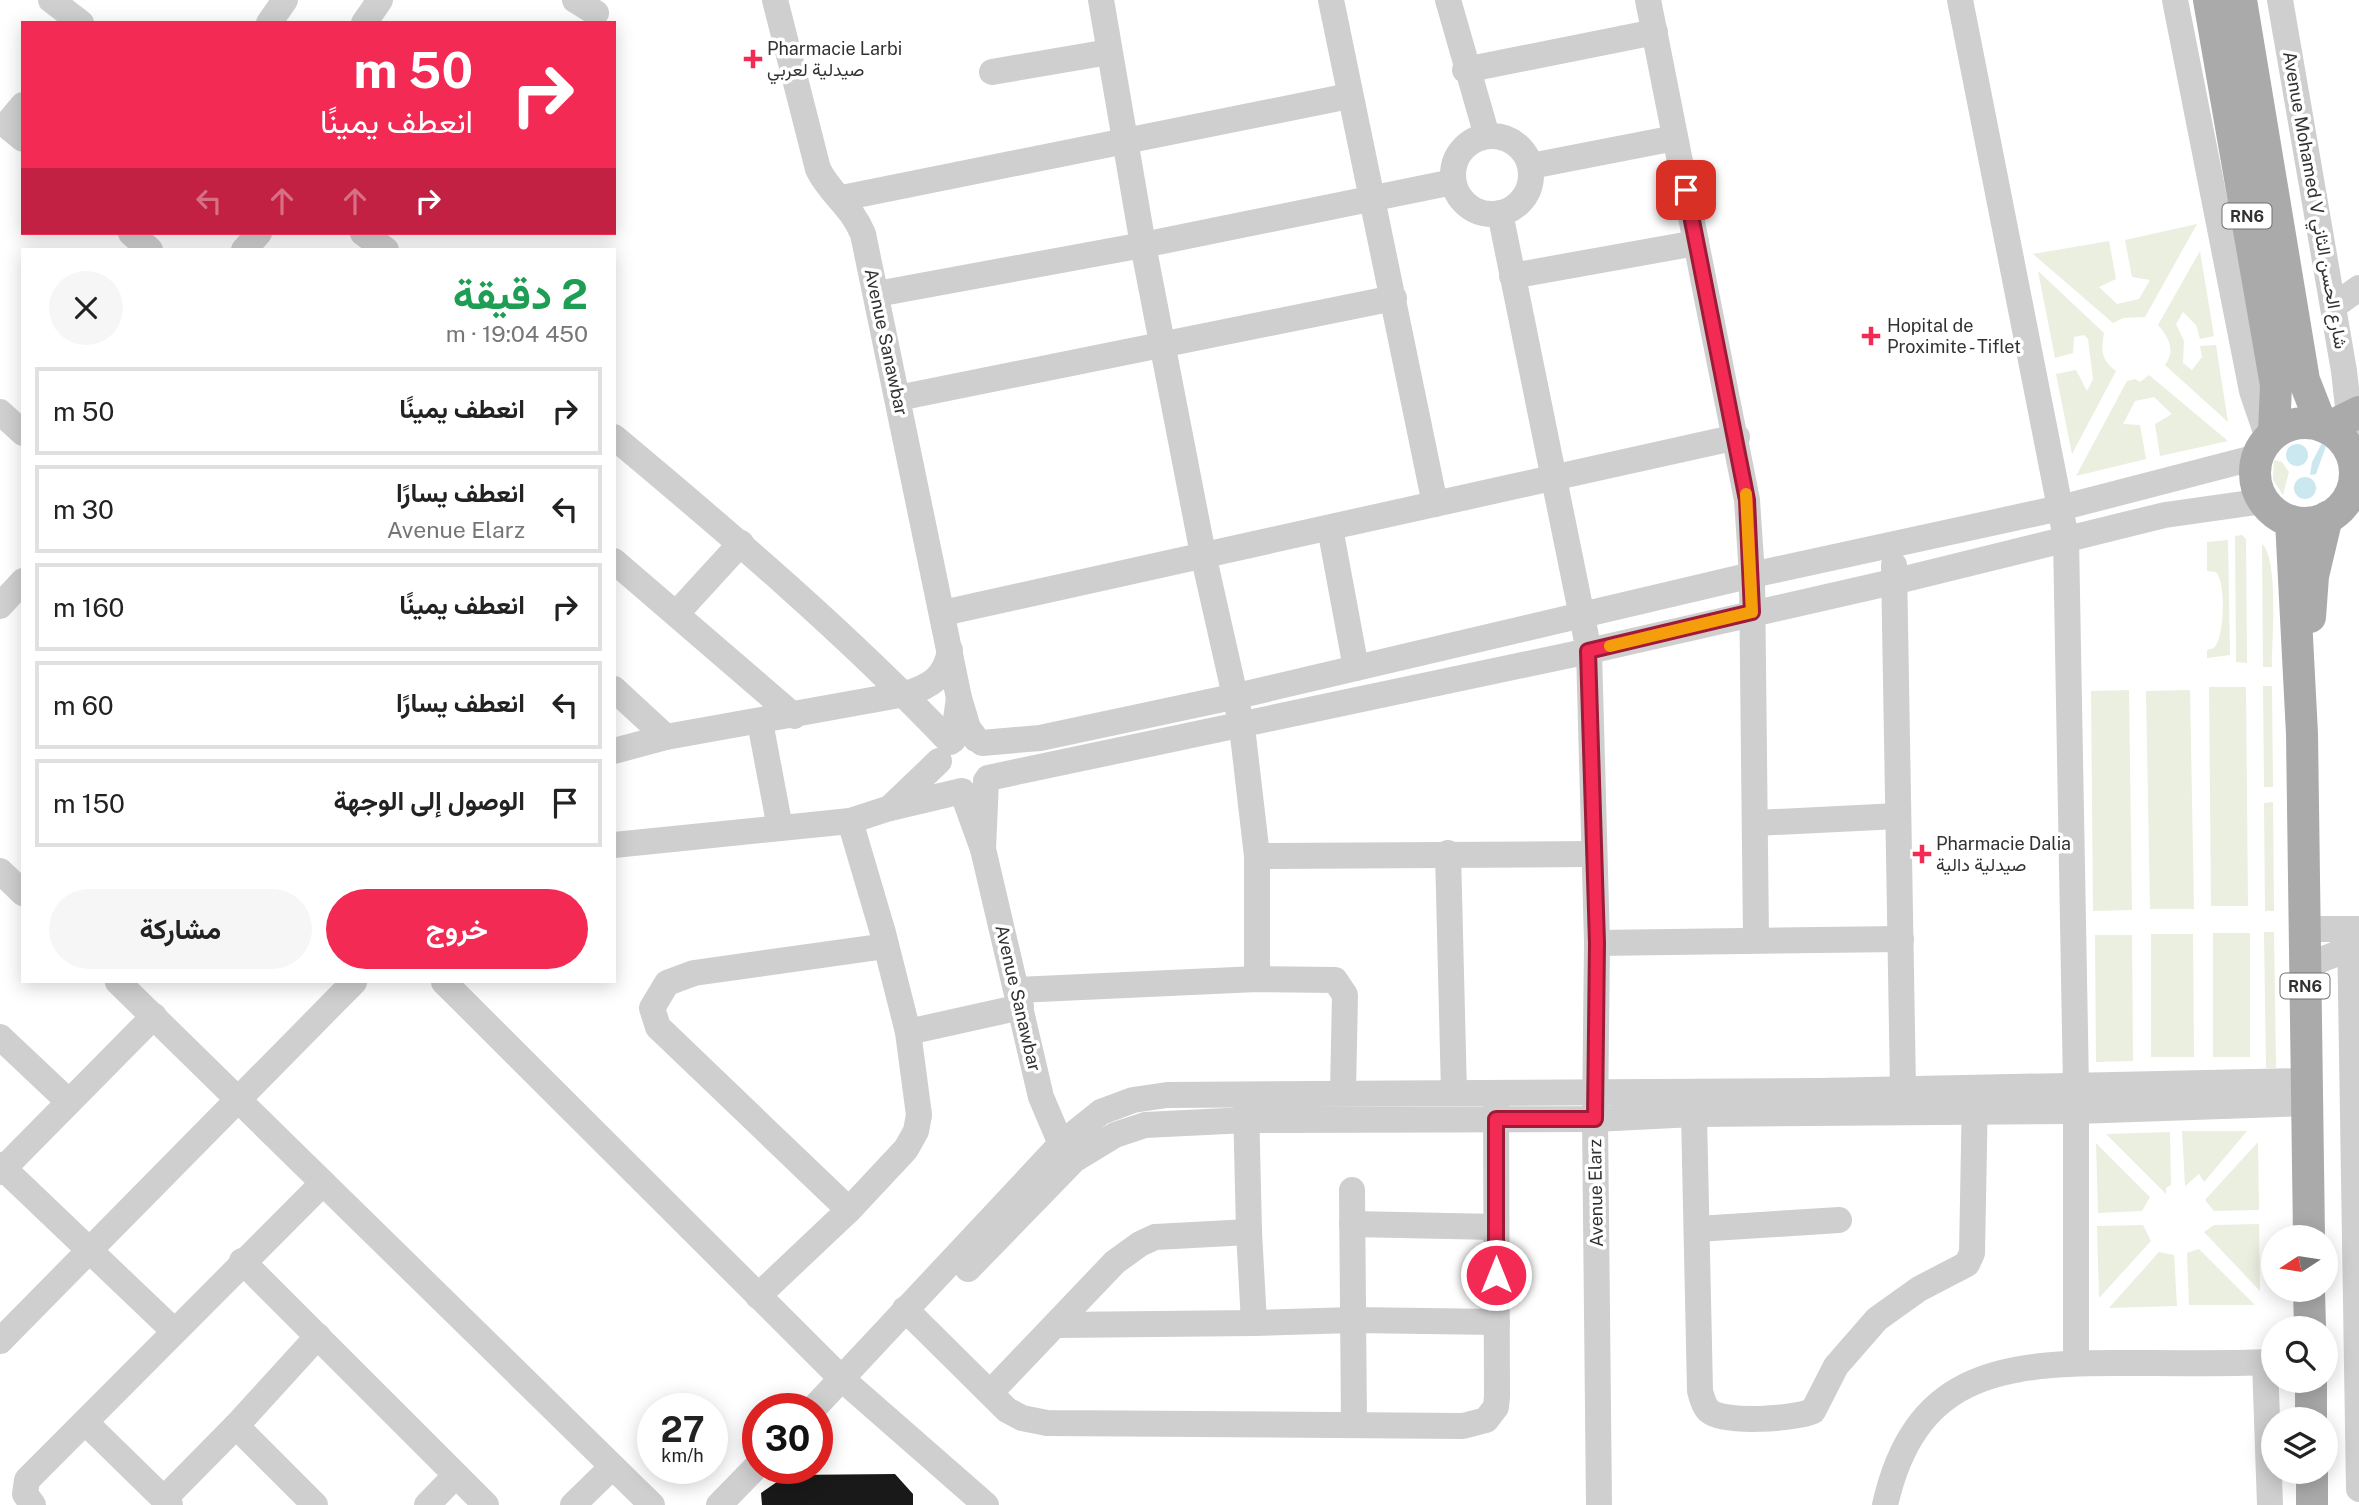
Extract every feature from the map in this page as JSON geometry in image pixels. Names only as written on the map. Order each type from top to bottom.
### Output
[{"type":"main road","name":"RN6","points":[[2209,0],[2278,385],[2345,438],[2347,500],[2327,517],[2302,576]]},
{"type":"main road","name":"RN6","points":[[2242,0],[2278,385],[2257,487],[2264,501]]},
{"type":"main road","points":[[2267,443],[2297,424],[2345,438]]},
{"type":"main road","points":[[2264,501],[2276,513],[2291,521],[2315,522],[2327,517]]},
{"type":"main road","name":"RN6","points":[[2291,521],[2302,576],[2309,1225]]},
{"type":"main road","points":[[2312,1484],[2312,1505]]},
{"type":"street","points":[[51,0],[78,21]]},
{"type":"street","points":[[270,21],[285,0]]},
{"type":"street","points":[[365,21],[380,0]]},
{"type":"street","name":"Avenue Sanawbar","points":[[775,0],[818,169],[825,183],[842,198],[863,234],[959,698],[968,728],[960,745]]},
{"type":"street","points":[[1101,0],[1143,245],[1203,554],[1242,727],[1257,856],[1257,979]]},
{"type":"street","points":[[1331,0],[1435,504]]},
{"type":"street","points":[[1448,0],[1465,70],[1487,136]]},
{"type":"street","points":[[1648,0],[1737,437],[1747,500],[1752,575],[1755,939]]},
{"type":"street","points":[[1960,0],[2066,538],[2076,1099],[2077,1363]]},
{"type":"street","points":[[2175,0],[2278,385],[2344,371]]},
{"type":"street","name":"Avenue Mohamed V شارع الحسن الثاني","points":[[2280,0],[2344,371],[2345,438]]},
{"type":"street","points":[[1465,70],[1655,32]]},
{"type":"street","points":[[992,72],[1110,52]]},
{"type":"street","points":[[842,198],[1349,96]]},
{"type":"street","points":[[1487,136],[1512,141],[1522,150],[1531,166],[1529,188],[1522,199],[1500,213],[1488,214],[1465,204],[1453,182],[1457,157],[1464,147],[1487,136]]},
{"type":"street","points":[[1531,166],[1675,138]]},
{"type":"street","points":[[877,294],[1143,245],[1453,182]]},
{"type":"street","name":"Avenue Elarz","points":[[1500,213],[1588,651],[1597,943],[1595,1119],[1600,1505]]},
{"type":"street","points":[[133,235],[148,248]]},
{"type":"street","points":[[1512,276],[1696,243]]},
{"type":"street","points":[[2334,306],[2359,288]]},
{"type":"street","points":[[898,398],[1394,298]]},
{"type":"street","points":[[0,412],[21,431]]},
{"type":"street","points":[[943,614],[1552,476],[1737,437]]},
{"type":"street","points":[[616,439],[741,543],[960,745],[992,764],[979,783]]},
{"type":"street","points":[[890,808],[960,745],[1040,738],[1237,696],[1752,575],[2060,508],[2267,443]]},
{"type":"street","points":[[616,845],[850,821],[979,783],[1588,651],[1897,581],[2165,515],[2264,501]]},
{"type":"street","points":[[1329,528],[1356,668]]},
{"type":"street","points":[[676,614],[741,543]]},
{"type":"street","points":[[1891,546],[1897,581],[1903,1088]]},
{"type":"street","points":[[616,563],[794,716]]},
{"type":"street","points":[[0,606],[21,583]]},
{"type":"street","points":[[616,750],[666,737],[905,695],[937,680],[947,666],[950,649]]},
{"type":"street","points":[[616,691],[666,737]]},
{"type":"street","points":[[760,722],[780,828]]},
{"type":"street","points":[[960,745],[943,779],[979,783]]},
{"type":"street","name":"Avenue Sanawbar","points":[[979,783],[983,849],[1041,1097],[1068,1152]]},
{"type":"street","points":[[1756,823],[1898,816]]},
{"type":"street","points":[[758,1296],[849,1210],[906,1149],[916,1131],[919,1115],[908,1032],[850,821]]},
{"type":"street","points":[[1448,853],[1454,1093]]},
{"type":"street","points":[[1257,856],[1593,854]]},
{"type":"street","points":[[0,871],[21,891]]},
{"type":"street","points":[[2304,929],[2355,935]]},
{"type":"street","points":[[2305,966],[2355,935]]},
{"type":"street","points":[[2355,935],[2359,1489]]},
{"type":"street","points":[[1597,943],[1900,939]]},
{"type":"street","points":[[849,1210],[658,1027],[652,1008],[667,984],[694,973],[886,946]]},
{"type":"street","points":[[908,1032],[1019,998],[1257,979],[1328,979],[1340,984],[1345,995],[1343,1092]]},
{"type":"street","points":[[119,983],[652,1505]]},
{"type":"street","points":[[0,1341],[353,983]]},
{"type":"street","points":[[445,983],[842,1379],[986,1505]]},
{"type":"street","points":[[154,1016],[1,1169],[173,1330]]},
{"type":"street","points":[[0,1037],[69,1101]]},
{"type":"street","points":[[828,1393],[855,1360],[911,1315],[1068,1152],[1101,1112],[1133,1100],[1167,1094],[1246,1107],[1496,1107],[1595,1119],[1694,1114],[1820,1102],[1903,1088],[1975,1099]]},
{"type":"street","points":[[1246,1107],[1343,1092],[1454,1093],[1496,1107],[1596,1092],[1820,1102],[2076,1099],[2306,1092]]},
{"type":"street","points":[[1694,1114],[1700,1391],[1703,1402],[1710,1411],[1722,1416],[1789,1419],[1813,1410],[1836,1366],[1878,1319],[1919,1289],[1967,1264],[1972,1253],[1975,1099]]},
{"type":"street","points":[[1246,1107],[1254,1323]]},
{"type":"street","points":[[911,1315],[1007,1410],[1022,1418],[1047,1423],[1463,1426],[1486,1420],[1496,1406],[1497,1396],[1496,1107]]},
{"type":"street","points":[[33,1505],[25,1494],[27,1480],[173,1330],[323,1183]]},
{"type":"street","points":[[1352,1190],[1354,1424]]},
{"type":"street","points":[[1697,1229],[1839,1220]]},
{"type":"street","points":[[1352,1224],[1496,1227]]},
{"type":"street","points":[[990,1393],[1115,1262],[1140,1244],[1155,1237],[1249,1232]]},
{"type":"street","points":[[242,1261],[486,1505]]},
{"type":"street","points":[[1057,1325],[1353,1320],[1497,1322]]},
{"type":"street","points":[[85,1422],[167,1502],[318,1336]]},
{"type":"street","points":[[1885,1505],[1891,1480],[1919,1425],[1941,1401],[1963,1386],[1995,1373],[2036,1365],[2077,1363],[2261,1362]]},
{"type":"street","points":[[2269,1393],[2270,1505]]},
{"type":"street","points":[[236,1426],[315,1505]]},
{"type":"street","points":[[573,1505],[612,1467]]},
{"type":"street","points":[[427,1505],[456,1475]]},
{"type":"street","points":[[719,1505],[742,1481]]},
{"type":"shaded area","points":[[2197,224],[2145,317],[2123,318],[2113,323],[2033,254],[2109,241],[2116,279],[2099,287],[2117,304],[2139,299],[2150,280],[2132,277],[2125,240]]},
{"type":"shaded area","points":[[2200,251],[2214,336],[2200,339],[2196,325],[2183,312],[2176,324],[2184,341],[2183,363],[2192,370],[2202,357],[2200,346],[2216,345],[2228,422],[2165,365],[2171,349],[2158,325]]},
{"type":"shaded area","points":[[2038,271],[2104,333],[2103,354],[2107,363],[2116,371],[2072,454],[2056,374],[2076,370],[2087,391],[2093,379],[2088,339],[2084,335],[2074,337],[2073,353],[2055,358]]},
{"type":"shaded area","points":[[2149,375],[2228,441],[2160,456],[2155,424],[2172,414],[2154,397],[2135,401],[2123,424],[2140,425],[2146,459],[2076,476],[2127,381],[2135,379],[2140,382]]},
{"type":"shaded area","points":[[2274,460],[2282,462],[2289,472],[2283,495],[2273,480]]},
{"type":"shaded area","points":[[2242,535],[2246,539],[2247,663],[2236,662],[2235,536]]},
{"type":"shaded area","points":[[2228,540],[2230,655],[2207,658],[2207,650],[2214,648],[2218,642],[2223,598],[2216,572],[2207,571],[2207,542]]},
{"type":"shaded area","points":[[2262,544],[2271,566],[2273,583],[2272,667],[2263,667]]},
{"type":"shaded area","points":[[2263,686],[2272,686],[2273,787],[2264,787]]},
{"type":"shaded area","points":[[2209,687],[2246,687],[2248,906],[2211,906]]},
{"type":"shaded area","points":[[2129,690],[2132,910],[2093,911],[2091,691]]},
{"type":"shaded area","points":[[2190,690],[2194,909],[2150,909],[2146,691]]},
{"type":"shaded area","points":[[2273,802],[2274,911],[2265,911],[2264,803]]},
{"type":"shaded area","points":[[2264,932],[2274,932],[2276,1068],[2266,1068]]},
{"type":"shaded area","points":[[2213,933],[2250,933],[2250,1057],[2213,1057]]},
{"type":"shaded area","points":[[2151,934],[2193,934],[2194,1057],[2151,1057]]},
{"type":"shaded area","points":[[2095,935],[2132,935],[2133,1061],[2096,1062]]},
{"type":"shaded area","points":[[2182,1131],[2247,1131],[2204,1182],[2199,1174],[2185,1186]]},
{"type":"shaded area","points":[[2170,1132],[2171,1185],[2166,1188],[2166,1194],[2106,1134]]},
{"type":"shaded area","points":[[2258,1142],[2259,1210],[2214,1211],[2205,1200]]},
{"type":"shaded area","points":[[2096,1143],[2150,1197],[2142,1211],[2098,1213]]},
{"type":"shaded area","points":[[2259,1224],[2260,1291],[2204,1232],[2214,1225]]},
{"type":"shaded area","points":[[2143,1225],[2151,1241],[2099,1298],[2097,1226]]},
{"type":"shaded area","points":[[2199,1249],[2255,1305],[2189,1305],[2187,1253]]},
{"type":"shaded area","points":[[2159,1252],[2174,1255],[2177,1306],[2109,1308]]},
{"type":"water","points":[[2322,443],[2326,446],[2316,474],[2310,475],[2312,462]]},
{"type":"water","points":[[2297,444],[2305,447],[2308,455],[2305,463],[2297,466],[2289,463],[2286,455],[2289,447]]},
{"type":"water","points":[[2305,477],[2315,484],[2316,488],[2309,498],[2305,499],[2295,492],[2294,488],[2301,478]]},
{"type":"building","points":[[895,1474],[913,1494],[913,1505],[762,1505],[761,1493],[774,1484],[833,1484],[833,1475]]},
{"type":"slow traffic","points":[[1610,646],[1752,612],[1746,494]]},
{"type":"place","name":"Pharmacie Larbi صيدلية لعربي","points":[[753,59]]},
{"type":"place","name":"Hopital de Proximite - Tiflet","points":[[1871,336]]},
{"type":"place","name":"Pharmacie Dalia صيدلية دالية","points":[[1922,854]]},
{"type":"route","points":[[1496,1275],[1496,1119],[1595,1119],[1597,943],[1588,651],[1752,612],[1747,500],[1737,437],[1686,190]]}]
